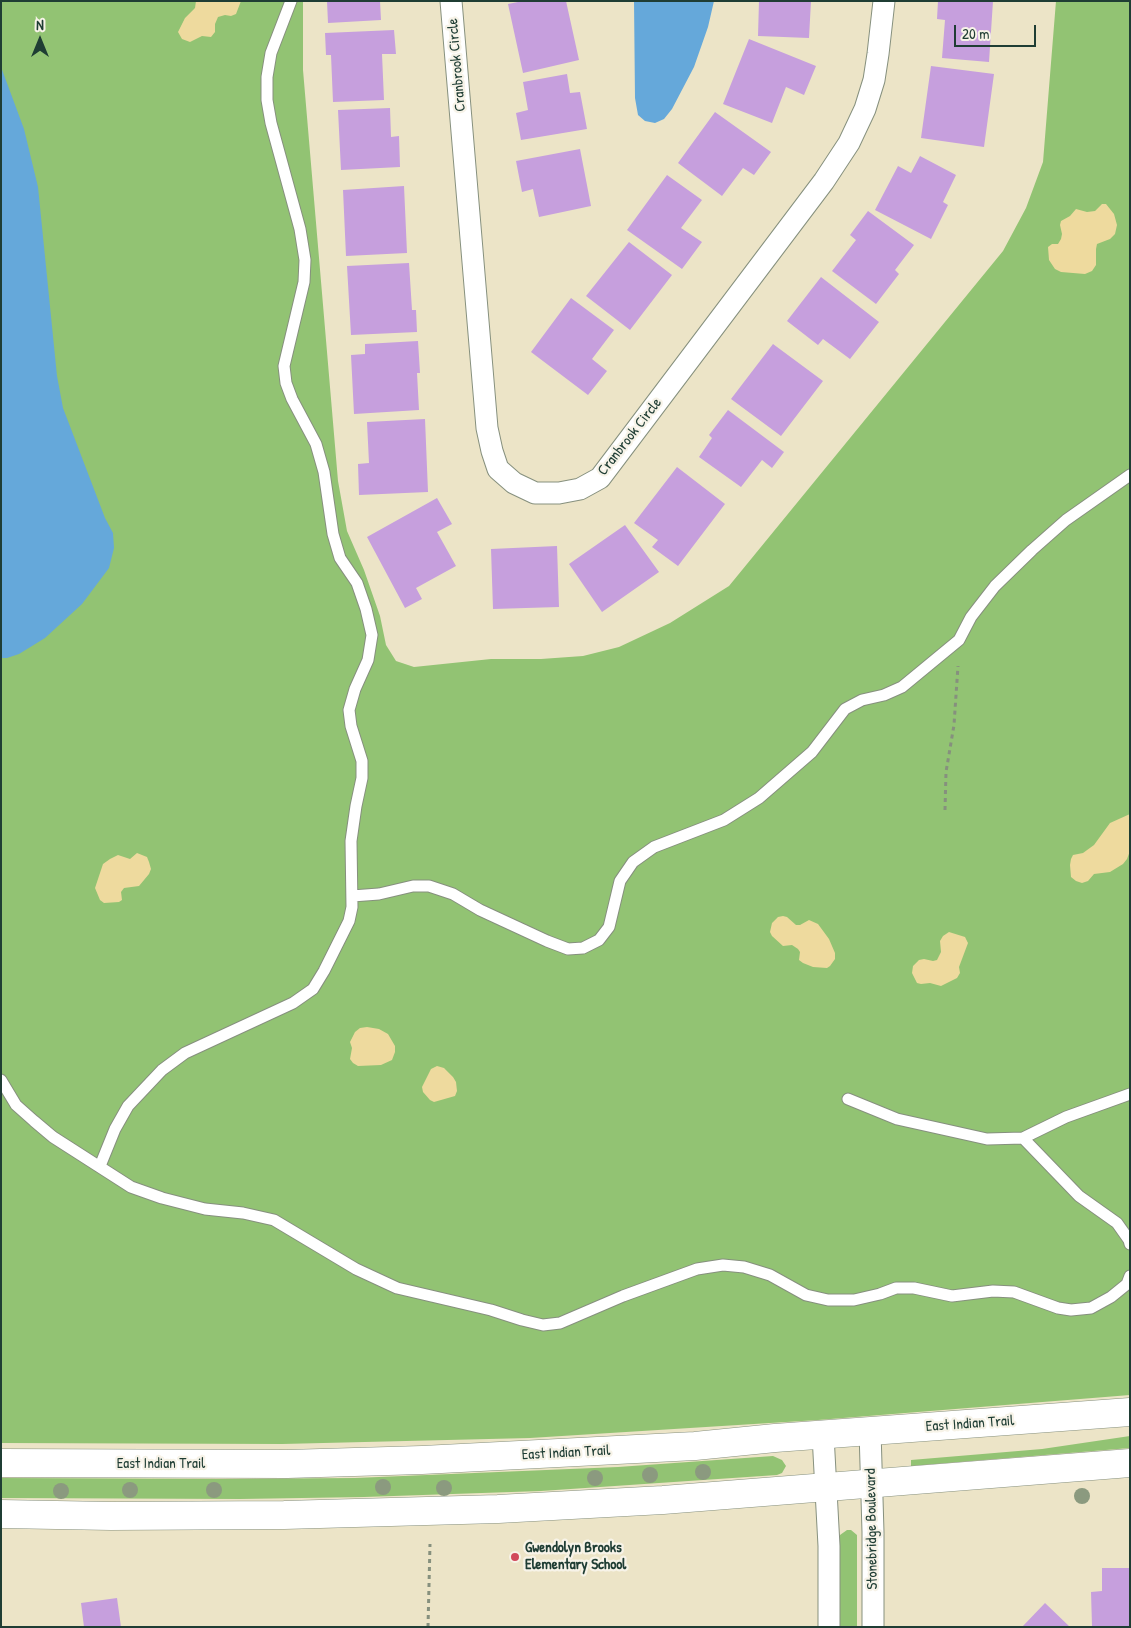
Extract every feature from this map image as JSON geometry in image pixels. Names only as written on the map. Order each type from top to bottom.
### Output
[{"type":"main road","name":"East Indian Trail","points":[[1,1462],[278,1464],[422,1460],[696,1446],[1130,1412]]},
{"type":"main road","points":[[1,1514],[111,1516],[284,1515],[489,1509],[663,1500],[1130,1463]]},
{"type":"street","name":"Cranbrook Circle","points":[[451,1],[487,428],[498,470],[514,483],[535,492],[558,494],[580,489],[600,478],[824,181],[849,143],[874,80],[884,1]]},
{"type":"street","name":"Stonebridge Boulevard","points":[[870,1431],[873,1627]]},
{"type":"street","points":[[823,1435],[829,1546],[829,1627]]},
{"type":"lane","points":[[100,1166],[115,1129],[128,1106],[162,1070],[185,1053],[292,1003],[313,988],[324,971],[349,921],[352,907],[351,842],[362,778],[362,761],[351,726],[349,710],[355,689],[368,660],[372,634],[357,583],[340,558],[332,534],[324,472],[316,444],[292,399],[286,383],[284,366],[304,282],[305,260],[300,229],[271,123],[267,100],[267,77],[272,53],[291,1]]},
{"type":"lane","points":[[352,896],[379,894],[413,886],[430,886],[453,894],[480,910],[568,949],[583,948],[599,940],[609,927],[620,881],[633,862],[654,848],[724,820],[759,798],[812,752],[845,709],[862,700],[884,695],[902,687],[959,640],[971,617],[995,586],[1066,520],[1130,475]]},
{"type":"lane","points":[[1,1080],[16,1105],[34,1121],[53,1136],[131,1187],[162,1198],[205,1209],[243,1213],[274,1220],[356,1269],[397,1288],[491,1310],[543,1325],[560,1323],[623,1296],[696,1269],[723,1265],[744,1267],[770,1275],[806,1295],[828,1300],[854,1300],[896,1288],[914,1288],[952,1296],[992,1291],[1014,1292],[1058,1308],[1071,1310],[1091,1308],[1111,1297],[1127,1284],[1130,1276]]},
{"type":"lane","points":[[848,1099],[897,1118],[987,1139],[1023,1138],[1066,1117],[1130,1094]]},
{"type":"lane","points":[[1023,1138],[1080,1196],[1117,1223],[1130,1244]]},
{"type":"path","points":[[945,810],[946,772],[954,725],[959,640]]},
{"type":"path","points":[[428,1627],[430,1544]]},
{"type":"green space","points":[[1,1],[303,1],[303,70],[338,481],[347,531],[364,570],[380,616],[386,645],[396,661],[414,667],[491,659],[541,659],[583,656],[619,647],[670,623],[729,586],[1003,251],[1026,208],[1043,162],[1056,1],[1130,1],[1130,1395],[818,1420],[530,1438],[282,1444],[1,1443]]},
{"type":"green space","points":[[1130,1436],[1130,1448],[911,1466],[911,1460],[1042,1449]]},
{"type":"green space","points":[[773,1456],[782,1460],[786,1466],[782,1473],[777,1475],[541,1491],[240,1499],[1,1498],[1,1478],[355,1478],[618,1467]]},
{"type":"green space","points":[[847,1530],[851,1530],[857,1535],[857,1627],[840,1627],[840,1535]]},
{"type":"sand","points":[[196,1],[241,1],[236,14],[218,17],[215,24],[215,32],[211,37],[202,36],[190,42],[182,39],[178,32],[185,18],[195,8]]},
{"type":"sand","points":[[1102,204],[1106,204],[1114,214],[1117,225],[1115,234],[1110,239],[1097,244],[1096,265],[1092,271],[1085,274],[1061,272],[1055,269],[1049,260],[1048,247],[1052,244],[1058,244],[1061,239],[1061,221],[1070,216],[1076,209],[1087,212],[1095,211]]},
{"type":"sand","points":[[1130,814],[1130,851],[1123,864],[1110,872],[1094,874],[1088,881],[1082,883],[1071,877],[1070,865],[1073,855],[1083,853],[1094,845],[1110,823]]},
{"type":"sand","points":[[137,853],[147,857],[151,869],[149,874],[139,886],[124,888],[121,892],[122,900],[119,902],[104,903],[100,900],[95,888],[103,864],[118,855],[130,859]]},
{"type":"sand","points":[[783,916],[796,925],[809,920],[818,924],[829,939],[835,953],[835,959],[830,966],[827,968],[813,967],[803,963],[799,960],[800,952],[798,949],[792,945],[783,946],[772,936],[770,932],[772,923],[778,917]]},
{"type":"sand","points":[[949,932],[965,937],[968,943],[957,978],[941,986],[930,983],[917,983],[912,973],[913,966],[919,960],[937,960],[941,952],[940,941]]},
{"type":"sand","points":[[360,1028],[379,1029],[388,1034],[395,1046],[392,1060],[381,1065],[358,1066],[353,1063],[350,1059],[352,1048],[350,1042],[355,1032]]},
{"type":"sand","points":[[437,1066],[444,1068],[453,1077],[456,1082],[457,1091],[455,1096],[434,1102],[423,1092],[422,1087],[431,1069]]},
{"type":"water","points":[[634,1],[714,1],[708,27],[694,67],[672,109],[664,119],[655,123],[645,121],[638,115],[635,98]]},
{"type":"water","points":[[1,67],[24,129],[38,187],[57,376],[63,408],[105,518],[113,533],[114,548],[109,568],[82,604],[45,638],[19,654],[7,658],[1,658]]},
{"type":"building","points":[[327,1],[380,1],[381,20],[328,23]]},
{"type":"building","points":[[523,1],[566,1],[579,60],[523,73],[508,4]]},
{"type":"building","points":[[759,1],[811,1],[809,38],[758,36]]},
{"type":"building","points":[[938,1],[993,1],[989,62],[942,58],[945,20],[937,19]]},
{"type":"building","points":[[394,30],[396,54],[382,54],[384,100],[333,102],[331,55],[326,55],[325,33]]},
{"type":"building","points":[[749,39],[816,66],[804,95],[786,87],[772,123],[723,104]]},
{"type":"building","points":[[931,66],[994,74],[984,147],[921,138]]},
{"type":"building","points":[[567,74],[570,93],[580,92],[587,129],[521,140],[516,113],[528,110],[523,82]]},
{"type":"building","points":[[390,108],[391,137],[399,136],[400,167],[341,170],[338,110]]},
{"type":"building","points":[[715,112],[771,152],[754,175],[743,168],[722,196],[678,163]]},
{"type":"building","points":[[580,149],[591,206],[539,217],[533,189],[522,192],[516,161]]},
{"type":"building","points":[[920,156],[956,175],[943,202],[948,205],[931,239],[875,210],[898,166],[911,173]]},
{"type":"building","points":[[667,175],[702,200],[681,228],[702,242],[682,269],[627,230]]},
{"type":"building","points":[[404,186],[407,253],[346,256],[343,190]]},
{"type":"building","points":[[868,211],[914,245],[895,270],[899,274],[876,304],[832,271],[856,240],[850,235]]},
{"type":"building","points":[[629,242],[672,275],[630,330],[586,296]]},
{"type":"building","points":[[409,263],[412,310],[416,310],[417,332],[351,335],[347,266]]},
{"type":"building","points":[[821,277],[879,322],[850,359],[823,339],[818,345],[787,321]]},
{"type":"building","points":[[571,298],[614,330],[592,359],[607,371],[588,395],[531,352]]},
{"type":"building","points":[[418,341],[420,373],[417,373],[419,410],[354,414],[351,355],[365,354],[365,344]]},
{"type":"building","points":[[773,344],[823,381],[781,436],[731,399]]},
{"type":"building","points":[[728,410],[784,452],[772,468],[762,460],[741,487],[699,457],[712,438],[709,435]]},
{"type":"building","points":[[425,419],[428,492],[359,495],[358,464],[369,463],[367,422]]},
{"type":"building","points":[[677,467],[725,504],[678,566],[652,547],[658,540],[634,523]]},
{"type":"building","points":[[437,498],[452,524],[437,532],[456,566],[416,588],[422,599],[405,608],[367,537]]},
{"type":"building","points":[[625,525],[659,572],[602,612],[569,564]]},
{"type":"building","points":[[557,546],[559,607],[493,609],[491,549]]},
{"type":"building","points":[[1102,1568],[1130,1568],[1130,1626],[1092,1626],[1091,1592],[1102,1591]]},
{"type":"building","points":[[117,1598],[121,1627],[84,1627],[81,1603]]},
{"type":"building","points":[[1045,1603],[1070,1627],[1022,1627]]},
{"type":"place","name":"Gwendolyn Brooks Elementary School","points":[[515,1557]]}]
